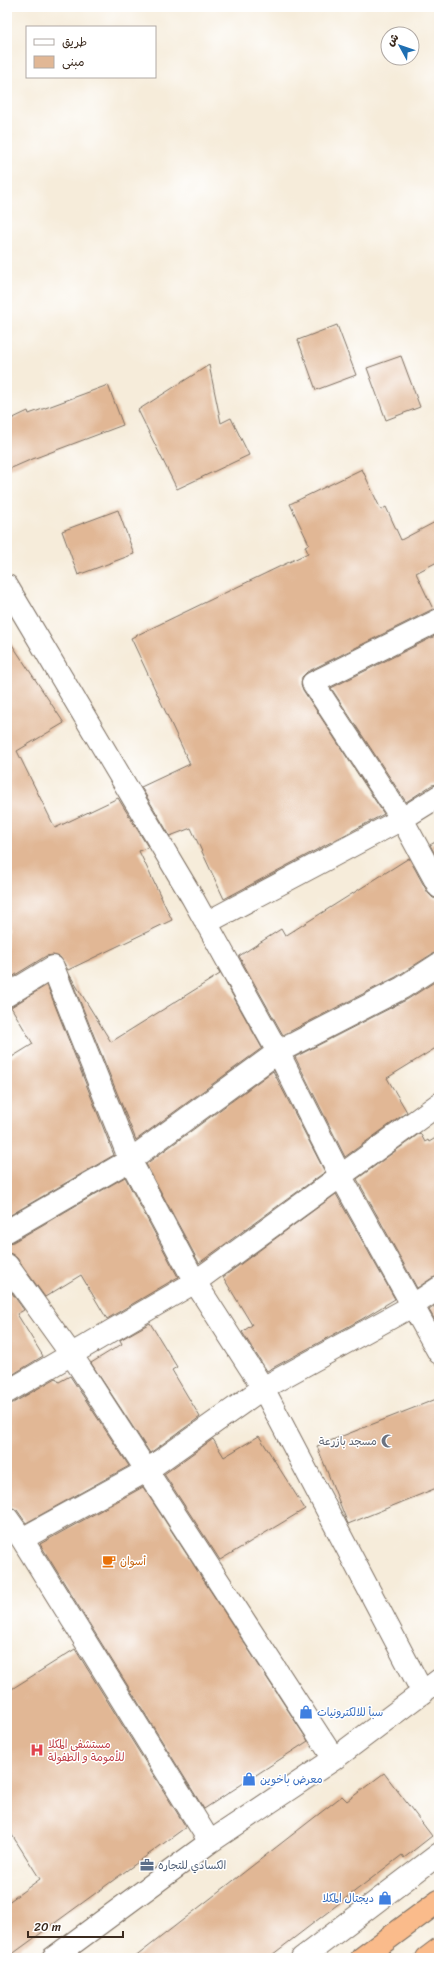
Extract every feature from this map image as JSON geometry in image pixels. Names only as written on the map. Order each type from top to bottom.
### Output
[{"type":"highway","points":[[362,1958],[439,1901]]},
{"type":"highway","points":[[427,1958],[439,1949]]},
{"type":"street","points":[[7,586],[188,890],[278,1052],[340,1175],[439,1353]]},
{"type":"street","points":[[439,620],[313,683],[402,819],[439,887]]},
{"type":"street","points":[[206,923],[402,819],[439,796]]},
{"type":"street","points":[[7,1231],[130,1160],[278,1052],[402,988],[439,964]]},
{"type":"street","points":[[7,995],[53,967],[130,1160],[195,1282],[263,1388],[431,1687],[334,1759],[210,1842],[53,1958]]},
{"type":"street","points":[[7,1392],[195,1282],[439,1104]]},
{"type":"street","points":[[7,1265],[71,1354],[334,1759]]},
{"type":"street","points":[[22,1539],[146,1471],[263,1388],[412,1306],[439,1288]]},
{"type":"street","points":[[7,1518],[22,1539],[210,1842]]},
{"type":"street","points":[[302,1958],[439,1854]]},
{"type":"building","points":[[337,325],[356,375],[316,390],[298,340]]},
{"type":"building","points":[[401,356],[420,407],[386,420],[367,368]]},
{"type":"building","points":[[209,365],[221,423],[231,418],[249,455],[177,489],[138,410]]},
{"type":"building","points":[[108,385],[123,425],[7,470],[7,421],[28,411],[29,414]]},
{"type":"building","points":[[362,469],[381,510],[386,507],[401,540],[439,520],[439,561],[416,573],[433,609],[307,672],[302,677],[301,684],[303,690],[384,814],[224,899],[191,828],[170,836],[141,787],[190,764],[131,638],[308,553],[305,546],[309,544],[290,504]]},
{"type":"building","points":[[118,510],[134,554],[78,575],[62,531]]},
{"type":"building","points":[[439,634],[439,784],[432,785],[406,802],[331,688]]},
{"type":"building","points":[[7,637],[64,723],[17,751],[55,828],[118,798],[148,847],[139,851],[172,920],[68,970],[60,957],[53,955],[46,956],[7,980]]},
{"type":"building","points":[[439,840],[439,861],[430,845]]},
{"type":"building","points":[[409,858],[428,893],[433,898],[439,899],[439,952],[432,954],[396,977],[283,1035],[239,956],[281,929],[285,936]]},
{"type":"building","points":[[218,969],[262,1048],[136,1140],[69,974],[111,1042],[220,974]]},
{"type":"building","points":[[439,979],[439,1046],[387,1078],[407,1112],[345,1157],[295,1057],[408,999]]},
{"type":"building","points":[[47,985],[114,1155],[7,1217],[7,1060],[33,1044],[11,1007]]},
{"type":"building","points":[[273,1071],[325,1172],[199,1263],[146,1164]]},
{"type":"building","points":[[420,1133],[425,1142],[428,1140],[429,1142],[439,1136],[439,1276],[432,1278],[417,1288],[357,1179]]},
{"type":"building","points":[[125,1177],[178,1277],[107,1319],[81,1275],[45,1297],[17,1258],[12,1254],[7,1253],[7,1243],[13,1242]]},
{"type":"building","points":[[336,1194],[395,1299],[362,1319],[267,1371],[242,1332],[252,1325],[223,1277]]},
{"type":"building","points":[[7,1286],[24,1310],[17,1314],[43,1356],[7,1378]]},
{"type":"building","points":[[439,1303],[439,1327],[429,1310]]},
{"type":"building","points":[[150,1323],[177,1367],[172,1370],[200,1417],[150,1453],[91,1363],[122,1344],[120,1340]]},
{"type":"building","points":[[70,1376],[129,1466],[26,1523],[17,1510],[7,1506],[7,1404],[13,1403],[56,1378],[59,1382]]},
{"type":"building","points":[[439,1398],[439,1487],[348,1524],[317,1446]]},
{"type":"building","points":[[259,1436],[305,1509],[220,1560],[164,1474],[213,1439],[224,1457]]},
{"type":"building","points":[[143,1487],[308,1741],[204,1809],[40,1544]]},
{"type":"building","points":[[75,1649],[186,1827],[7,1958],[7,1903],[40,1879],[7,1827],[7,1692]]},
{"type":"building","points":[[384,1773],[432,1836],[404,1858],[402,1855],[268,1958],[134,1958],[342,1796],[347,1801]]},
{"type":"place","name":"مسجد بازرعة","points":[[388,1441]]},
{"type":"place","name":"أسوان","points":[[109,1561]]},
{"type":"place","name":"سبأ للالكترونيات","points":[[306,1712]]},
{"type":"place","name":"مستشفى المكلا للأمومة و الطفولة","points":[[37,1750]]},
{"type":"place","name":"معرض باخوين","points":[[249,1779]]},
{"type":"place","name":"الكسادي للتجاره","points":[[147,1865]]},
{"type":"place","name":"ديجتال المكلا","points":[[385,1898]]}]
